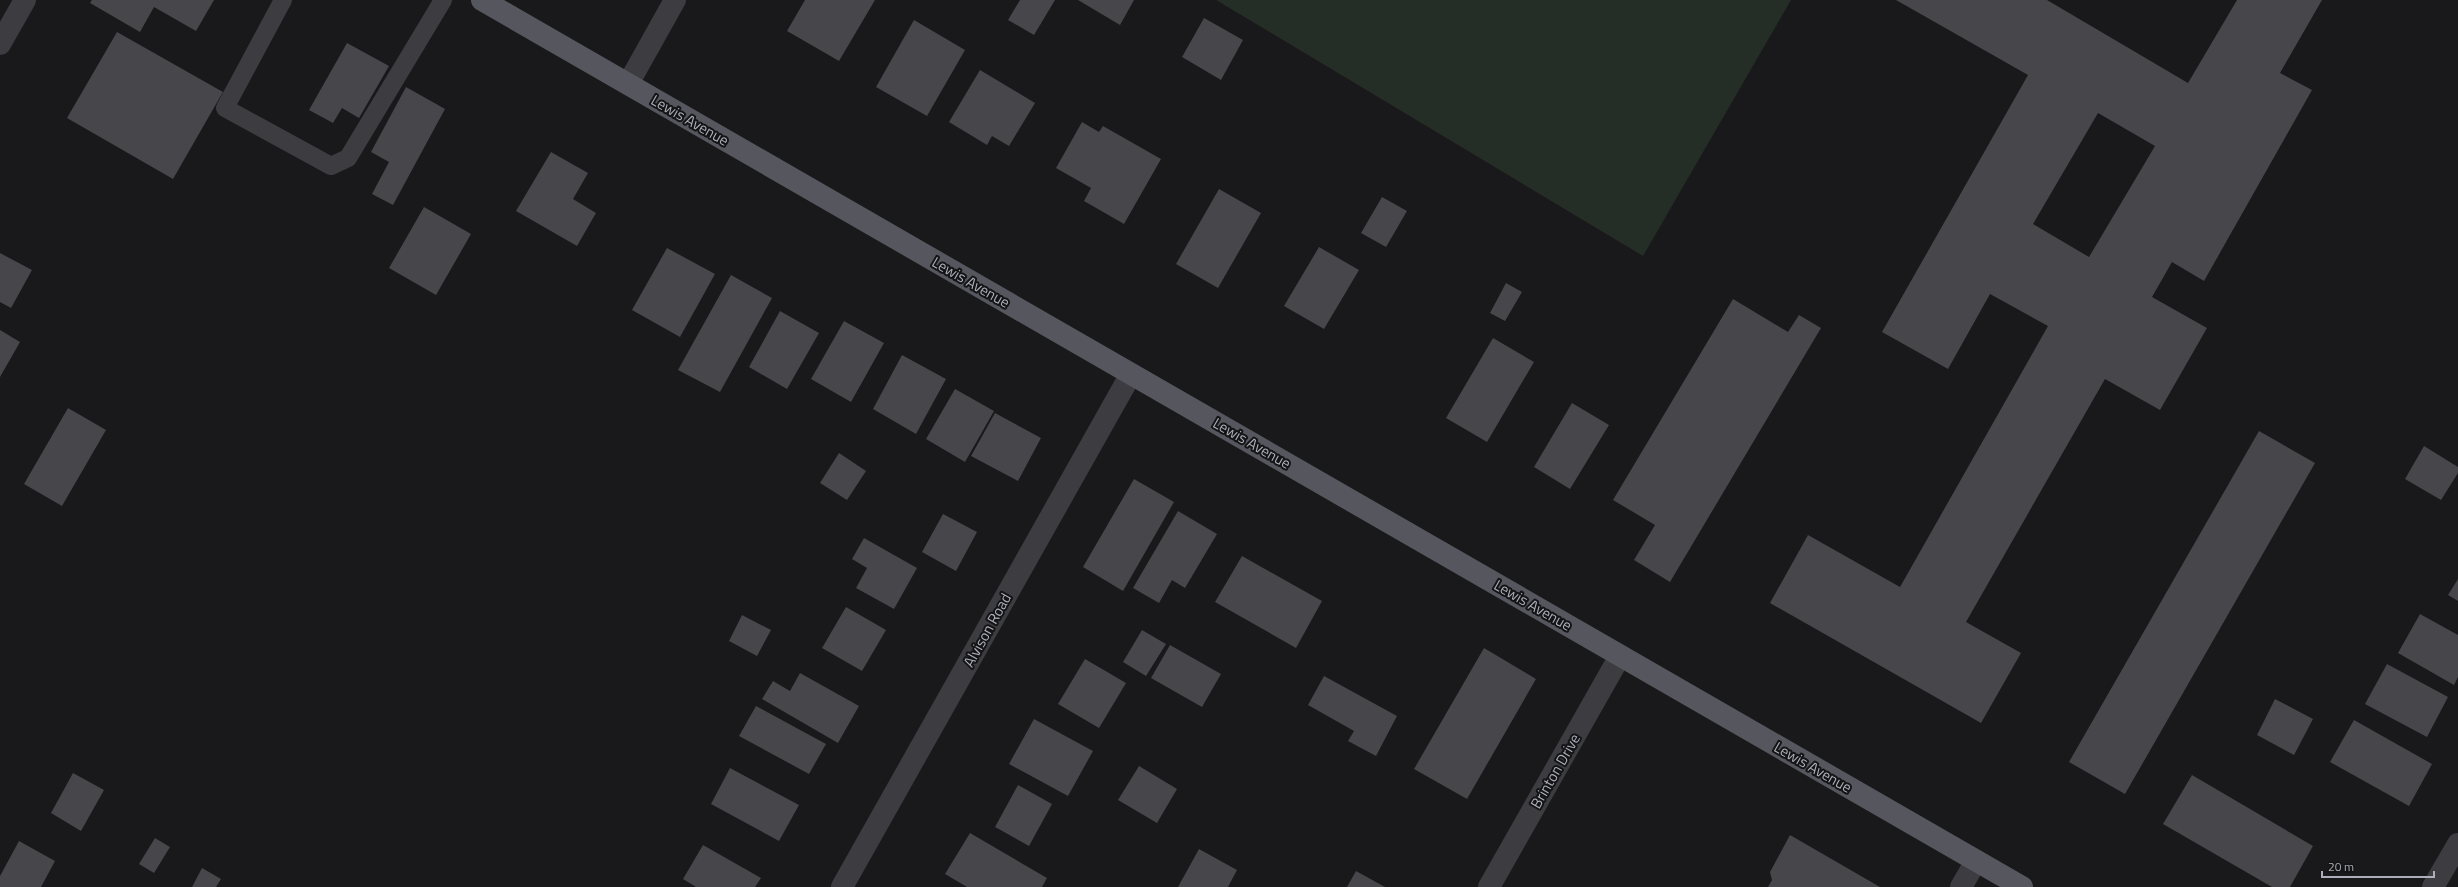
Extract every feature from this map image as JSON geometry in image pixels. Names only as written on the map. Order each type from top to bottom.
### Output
[{"type":"main road","name":"Lewis Avenue","points":[[482,0],[2022,887]]},
{"type":"street","points":[[0,44],[25,0]]},
{"type":"street","points":[[628,84],[675,0]]},
{"type":"street","name":"Alvison Road","points":[[842,887],[1131,374]]},
{"type":"street","name":"Brinton Drive","points":[[1489,887],[1620,656]]},
{"type":"street","points":[[2433,887],[2458,844]]},
{"type":"street","points":[[1961,887],[1976,861]]},
{"type":"lane","points":[[283,0],[224,108],[331,166],[348,158],[443,0]]},
{"type":"shaded area","points":[[1216,0],[1791,0],[1643,256]]},
{"type":"building","points":[[92,0],[214,0],[196,31],[154,7],[140,32],[90,3]]},
{"type":"building","points":[[805,0],[875,0],[839,61],[787,31]]},
{"type":"building","points":[[1020,0],[1055,0],[1034,35],[1008,20]]},
{"type":"building","points":[[1078,0],[1134,0],[1120,25]]},
{"type":"building","points":[[1896,0],[2047,0],[2188,83],[2237,0],[2322,0],[2280,73],[2312,90],[2204,281],[2172,262],[2152,297],[2207,328],[2160,410],[2105,379],[1966,622],[2021,653],[1981,723],[1770,603],[1808,535],[1900,587],[2048,326],[1990,294],[1948,369],[1882,332],[2028,75]],"holes":[[[2098,113],[2155,146],[2089,257],[2033,224]]]},
{"type":"building","points":[[1204,18],[1243,40],[1221,80],[1182,57]]},
{"type":"building","points":[[914,20],[965,50],[927,116],[876,87]]},
{"type":"building","points":[[117,32],[223,92],[173,179],[67,118]]},
{"type":"building","points":[[347,43],[389,66],[359,118],[342,108],[333,123],[309,110]]},
{"type":"building","points":[[980,70],[1035,103],[1009,146],[992,136],[987,145],[949,122]]},
{"type":"building","points":[[406,87],[445,109],[393,205],[372,194],[389,162],[371,152]]},
{"type":"building","points":[[1082,122],[1099,132],[1103,126],[1161,159],[1124,224],[1084,201],[1091,188],[1056,168]]},
{"type":"building","points":[[551,152],[588,173],[573,199],[596,213],[577,246],[516,211]]},
{"type":"building","points":[[1219,189],[1261,213],[1218,288],[1176,264]]},
{"type":"building","points":[[1382,197],[1407,211],[1386,247],[1361,233]]},
{"type":"building","points":[[424,207],[471,234],[436,295],[389,268]]},
{"type":"building","points":[[1319,247],[1359,270],[1324,329],[1284,306]]},
{"type":"building","points":[[667,248],[715,274],[680,337],[632,310]]},
{"type":"building","points":[[0,253],[32,270],[11,308],[0,302]]},
{"type":"building","points":[[731,275],[772,298],[720,392],[678,370]]},
{"type":"building","points":[[1506,283],[1522,292],[1505,321],[1490,313]]},
{"type":"building","points":[[1733,299],[1788,332],[1799,315],[1821,328],[1670,582],[1634,560],[1655,525],[1613,500]]},
{"type":"building","points":[[780,311],[819,333],[787,389],[749,367]]},
{"type":"building","points":[[844,321],[884,343],[851,402],[811,379]]},
{"type":"building","points":[[0,330],[20,342],[0,377]]},
{"type":"building","points":[[1493,338],[1534,362],[1487,442],[1446,418]]},
{"type":"building","points":[[902,355],[946,379],[916,434],[873,409]]},
{"type":"building","points":[[955,389],[994,411],[965,462],[926,439]]},
{"type":"building","points":[[1572,403],[1609,425],[1570,489],[1534,467]]},
{"type":"building","points":[[68,408],[106,430],[62,506],[24,484]]},
{"type":"building","points":[[995,413],[1041,438],[1018,481],[971,456]]},
{"type":"building","points":[[2259,431],[2315,463],[2125,794],[2069,762]]},
{"type":"building","points":[[2424,446],[2458,467],[2458,473],[2441,500],[2405,479]]},
{"type":"building","points":[[839,453],[866,471],[847,500],[820,483]]},
{"type":"building","points":[[1134,479],[1174,502],[1123,591],[1083,567]]},
{"type":"building","points":[[1178,511],[1217,534],[1185,588],[1172,580],[1159,603],[1133,588]]},
{"type":"building","points":[[943,514],[977,532],[956,571],[922,552]]},
{"type":"building","points":[[864,538],[917,568],[894,609],[856,588],[867,568],[852,559]]},
{"type":"building","points":[[1242,556],[1322,601],[1296,648],[1215,602]]},
{"type":"building","points":[[2458,579],[2458,601],[2448,595]]},
{"type":"building","points":[[846,607],[886,630],[862,671],[822,648]]},
{"type":"building","points":[[2420,614],[2458,635],[2458,677],[2454,685],[2398,653]]},
{"type":"building","points":[[742,615],[771,630],[757,656],[729,641]]},
{"type":"building","points":[[1142,630],[1166,644],[1146,676],[1123,662]]},
{"type":"building","points":[[1170,645],[1221,674],[1202,707],[1151,678]]},
{"type":"building","points":[[1484,648],[1536,679],[1467,799],[1414,769]]},
{"type":"building","points":[[1085,659],[1126,683],[1099,728],[1058,704]]},
{"type":"building","points":[[2387,664],[2448,697],[2427,737],[2365,704]]},
{"type":"building","points":[[800,673],[859,706],[838,743],[762,699],[773,681],[790,691]]},
{"type":"building","points":[[1324,676],[1397,716],[1376,756],[1348,741],[1354,731],[1308,705]]},
{"type":"building","points":[[2275,699],[2313,719],[2294,755],[2257,735]]},
{"type":"building","points":[[756,706],[826,744],[809,774],[739,736]]},
{"type":"building","points":[[1034,719],[1093,751],[1068,796],[1009,764]]},
{"type":"building","points":[[2354,720],[2432,764],[2409,806],[2330,762]]},
{"type":"building","points":[[1139,766],[1177,789],[1157,823],[1118,800]]},
{"type":"building","points":[[730,768],[799,805],[779,841],[711,804]]},
{"type":"building","points":[[73,773],[104,790],[81,831],[51,813]]},
{"type":"building","points":[[2192,775],[2313,846],[2290,887],[2272,887],[2163,824]]},
{"type":"building","points":[[1018,785],[1052,804],[1029,846],[995,827]]},
{"type":"building","points":[[970,833],[1047,878],[1042,887],[967,887],[945,874]]},
{"type":"building","points":[[1790,835],[1880,887],[1768,887],[1772,880],[1770,872]]},
{"type":"building","points":[[155,838],[170,847],[154,873],[139,864]]},
{"type":"building","points":[[19,841],[55,861],[41,887],[0,887],[0,876]]},
{"type":"building","points":[[703,845],[761,878],[755,887],[696,887],[683,879]]},
{"type":"building","points":[[1199,849],[1237,870],[1228,887],[1178,887]]},
{"type":"building","points":[[202,868],[221,879],[216,887],[192,887]]},
{"type":"building","points":[[1356,871],[1385,887],[1347,887]]}]
